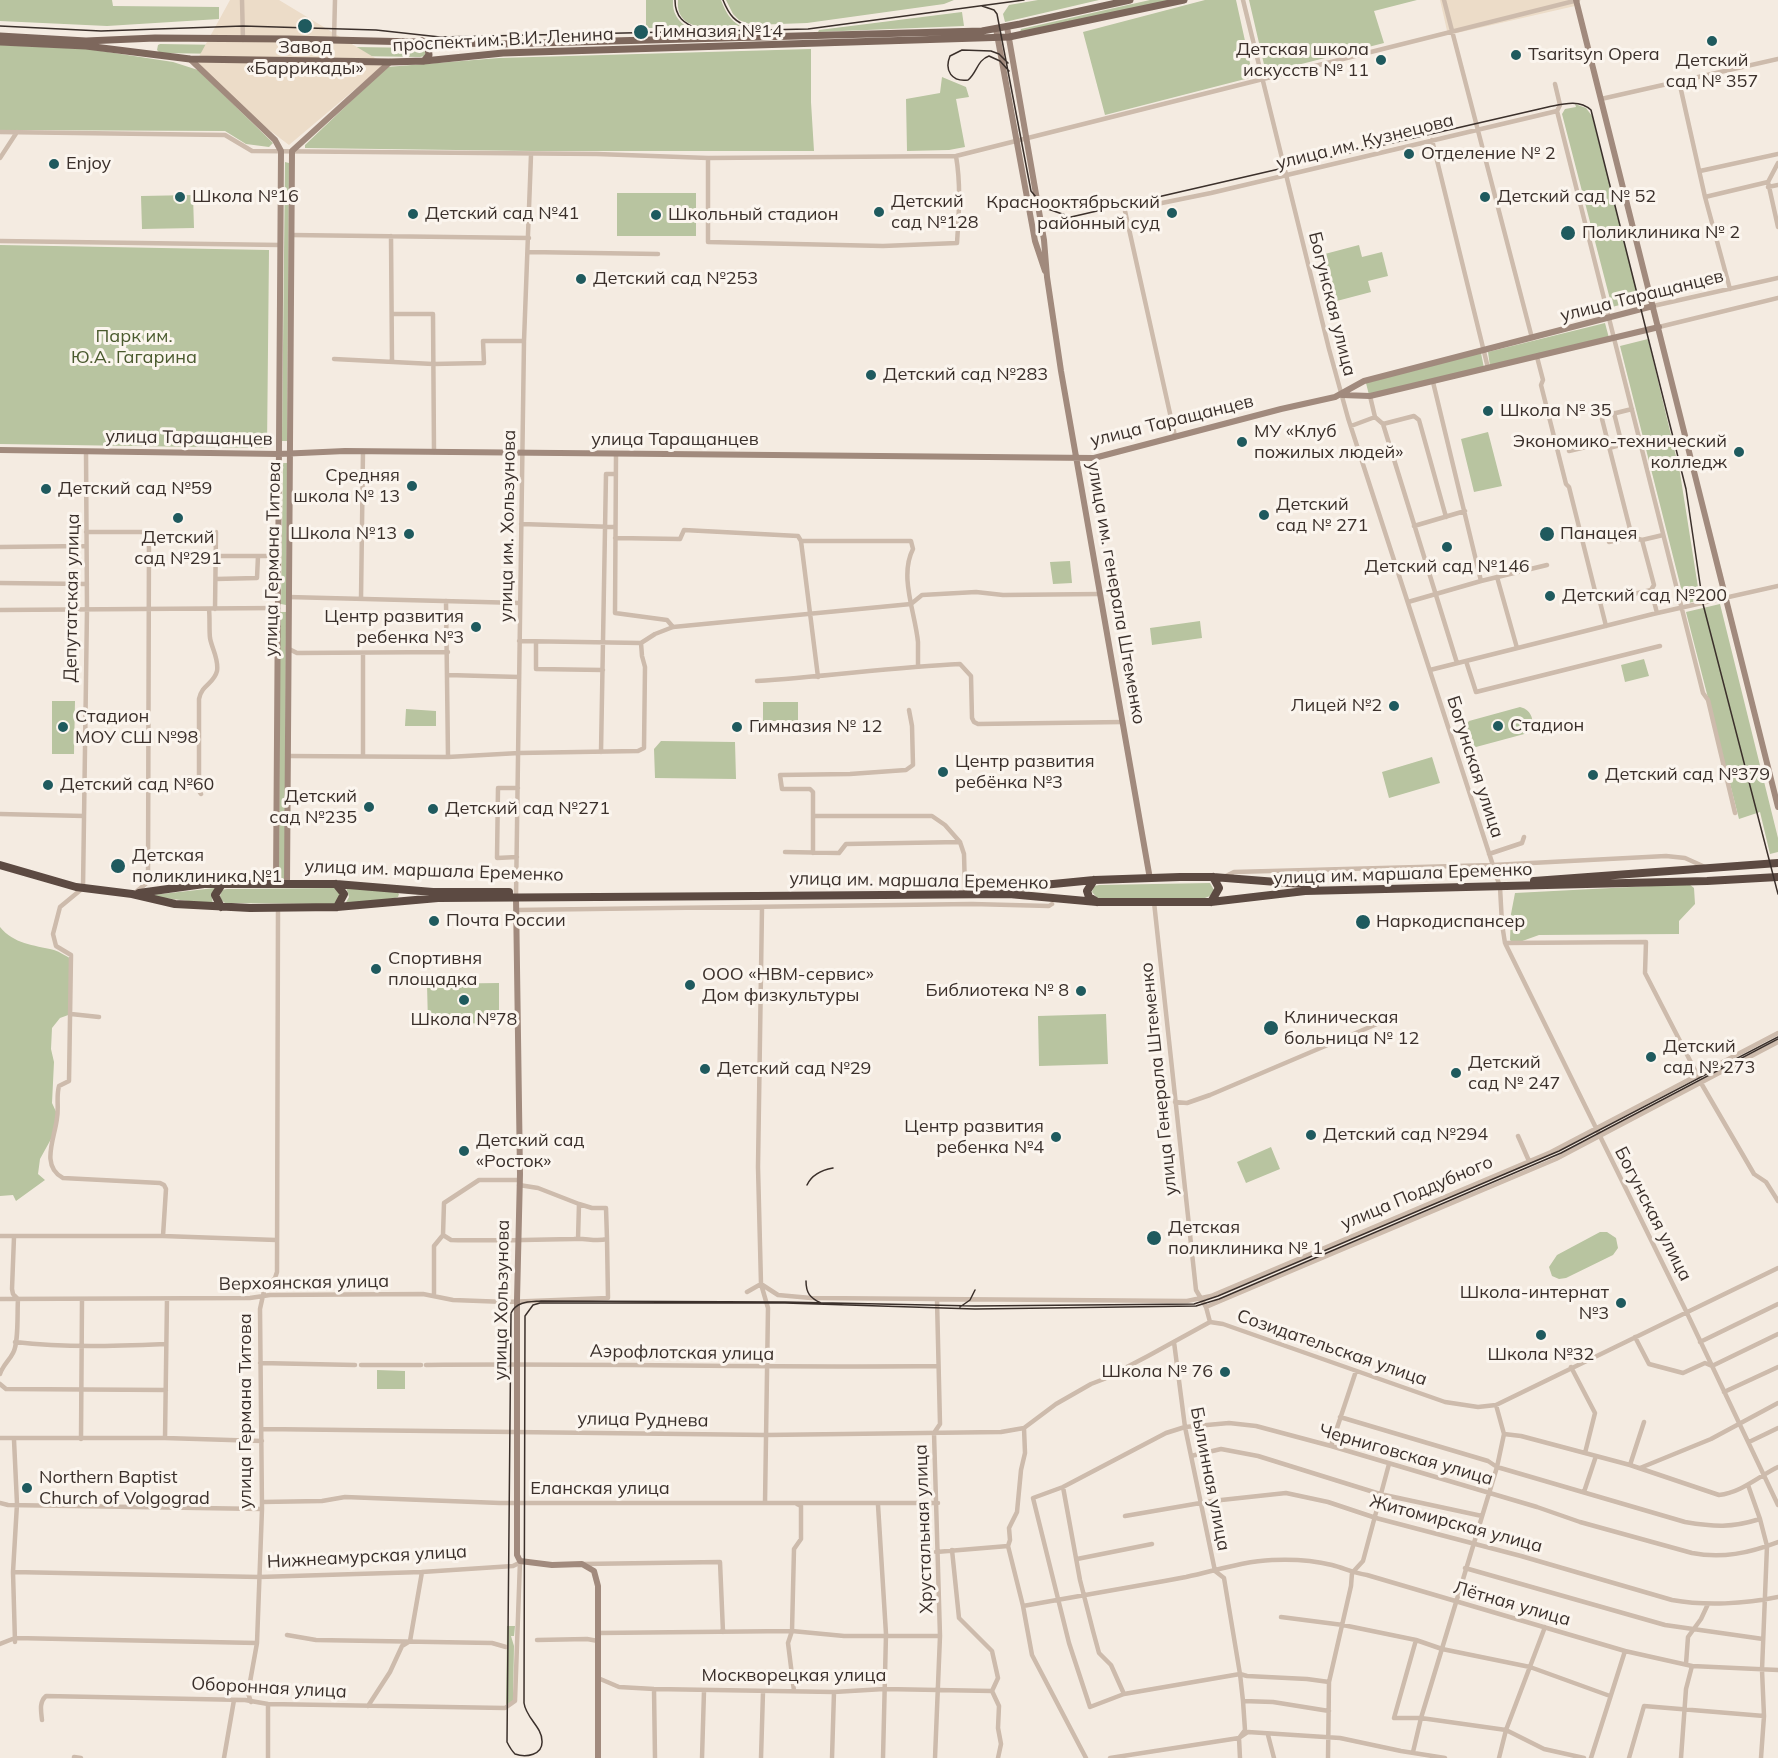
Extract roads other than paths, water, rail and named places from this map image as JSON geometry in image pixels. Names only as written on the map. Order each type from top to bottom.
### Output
[{"type":"highway","name":"улица им. маршала Еременко","points":[[0,865],[83,888],[132,894],[175,904],[278,908],[337,907],[438,898],[516,895],[1009,889],[1094,880],[1217,878],[1303,886],[1500,885],[1778,863]]},
{"type":"highway","points":[[1707,868],[1704,872],[1707,881]]},
{"type":"highway","name":"улица им. маршала Еременко","points":[[132,894],[204,884],[336,884],[433,892],[516,895],[698,897],[1009,894],[1097,902],[1210,902],[1305,891],[1707,881],[1778,877]]},
{"type":"highway","points":[[1210,902],[1219,888],[1217,878]]},
{"type":"highway","points":[[1094,880],[1087,891],[1089,897],[1097,902]]},
{"type":"highway","points":[[221,907],[215,894],[222,884]]},
{"type":"highway","points":[[336,884],[344,894],[337,907]]},
{"type":"main road","name":"проспект им. В.И. Ленина","points":[[0,36],[86,41],[155,38],[501,44],[996,29],[1130,0]]},
{"type":"main road","name":"проспект им. В.И. Ленина","points":[[0,42],[86,46],[190,59],[424,61],[502,53],[998,38],[1184,0]]},
{"type":"main road","points":[[155,38],[150,43],[155,56]]},
{"type":"main road","points":[[422,41],[428,47],[429,55],[424,61]]},
{"type":"street","points":[[242,0],[243,40]]},
{"type":"street","points":[[334,40],[335,0]]},
{"type":"street","name":"Богунская улица","points":[[1243,0],[1341,395],[1500,885],[1505,943],[1765,1473],[1778,1505]]},
{"type":"street","points":[[1444,0],[1532,338]]},
{"type":"street","points":[[0,132],[225,135],[252,151],[597,154],[708,158],[956,156],[1262,81],[1577,0],[1778,807]]},
{"type":"street","name":"улица им. генерала Штеменко","points":[[1007,27],[1046,253],[1047,277],[1061,371],[1150,879]]},
{"type":"street","name":"улица им. генерала Штеменко","points":[[996,29],[1035,241],[1047,277]]},
{"type":"street","points":[[190,59],[275,140],[281,151]]},
{"type":"street","points":[[1601,99],[1778,59]]},
{"type":"street","points":[[292,151],[390,62]]},
{"type":"street","points":[[1679,81],[1705,196],[1730,290]]},
{"type":"street","points":[[1555,84],[1560,105],[1557,111],[1681,609],[1703,693],[1708,700],[1735,813]]},
{"type":"street","name":"улица им. Кузнецова","points":[[1152,206],[1557,111]]},
{"type":"street","points":[[0,158],[17,132]]},
{"type":"street","points":[[1432,140],[1488,368]]},
{"type":"street","name":"улица Германа Титова","points":[[276,884],[281,151]]},
{"type":"street","name":"улица Германа Титова","points":[[287,884],[292,151]]},
{"type":"street","points":[[1700,171],[1778,154]]},
{"type":"street","name":"улица им. Хользунова","points":[[516,895],[524,341],[531,155]]},
{"type":"street","points":[[708,158],[708,242],[883,246],[957,243],[959,216],[956,156]]},
{"type":"street","points":[[1778,163],[1768,185],[1778,227]]},
{"type":"street","points":[[1705,196],[1778,185]]},
{"type":"street","points":[[1125,211],[1175,436]]},
{"type":"street","points":[[291,235],[529,238]]},
{"type":"street","points":[[391,236],[392,362]]},
{"type":"street","points":[[0,241],[280,245]]},
{"type":"street","points":[[528,252],[658,254]]},
{"type":"street","name":"улица Таращанцев","points":[[1341,395],[1364,381],[1653,306],[1778,278]]},
{"type":"street","name":"улица Таращанцев","points":[[0,450],[279,454],[434,452],[1094,458],[1341,395],[1370,396],[1778,298]]},
{"type":"street","points":[[392,314],[433,314],[434,452]]},
{"type":"street","points":[[334,359],[434,364],[484,363],[483,341],[524,341]]},
{"type":"street","points":[[1537,357],[1543,380],[1541,385],[1566,484],[1569,488],[1606,626]]},
{"type":"street","points":[[1433,382],[1481,581]]},
{"type":"street","points":[[1370,396],[1375,417],[1383,424],[1456,663]]},
{"type":"street","points":[[1632,409],[1604,416],[1602,419],[1632,537]]},
{"type":"street","points":[[1614,413],[1622,445]]},
{"type":"street","points":[[1383,424],[1414,416],[1419,420],[1446,517]]},
{"type":"street","points":[[1351,426],[1375,417]]},
{"type":"street","points":[[1609,448],[1640,440]]},
{"type":"street","points":[[1569,451],[1607,442]]},
{"type":"street","name":"Депутатская улица","points":[[83,888],[87,610],[86,451]]},
{"type":"street","points":[[361,599],[363,452]]},
{"type":"street","points":[[616,455],[615,613],[667,620],[674,627]]},
{"type":"street","points":[[601,752],[606,474],[616,474]]},
{"type":"street","points":[[1414,526],[1465,511]]},
{"type":"street","points":[[521,524],[615,527]]},
{"type":"street","points":[[615,538],[680,538],[684,530],[800,538],[911,540],[913,549],[907,560],[911,604],[918,641],[918,666]]},
{"type":"street","points":[[86,532],[149,532],[148,882],[132,894]]},
{"type":"street","points":[[201,794],[199,791],[199,699],[201,690],[214,679],[217,672],[217,660],[210,638],[216,579],[216,532]]},
{"type":"street","points":[[1609,542],[1632,537],[1642,540],[1663,535]]},
{"type":"street","points":[[800,538],[818,677]]},
{"type":"street","points":[[1642,540],[1654,585],[1651,590],[1658,613]]},
{"type":"street","points":[[0,547],[86,546]]},
{"type":"street","points":[[216,556],[278,556]]},
{"type":"street","points":[[216,579],[257,578],[258,556]]},
{"type":"street","points":[[1408,602],[1547,565]]},
{"type":"street","points":[[1497,577],[1517,648]]},
{"type":"street","points":[[0,583],[87,584]]},
{"type":"street","points":[[1430,670],[1658,613],[1725,600],[1778,586]]},
{"type":"street","points":[[1600,602],[1651,590]]},
{"type":"street","points":[[519,641],[641,643],[655,634],[674,627],[911,604],[922,595],[976,592],[1003,595],[1100,594]]},
{"type":"street","points":[[288,597],[520,603]]},
{"type":"street","points":[[446,601],[448,757]]},
{"type":"street","points":[[0,610],[288,607]]},
{"type":"street","points":[[536,642],[536,669],[603,670]]},
{"type":"street","points":[[287,756],[448,757],[519,753],[631,753],[644,748],[645,667],[641,643]]},
{"type":"street","points":[[1466,661],[1476,692],[1660,646]]},
{"type":"street","points":[[287,648],[297,653],[448,652]]},
{"type":"street","points":[[363,653],[363,755]]},
{"type":"street","points":[[757,681],[960,664],[971,676],[972,718],[978,724],[1123,722]]},
{"type":"street","points":[[448,675],[519,677]]},
{"type":"street","points":[[813,853],[812,790],[782,789],[780,775],[906,770],[913,765],[912,726],[909,710]]},
{"type":"street","points":[[517,857],[497,858],[498,788],[518,788]]},
{"type":"street","points":[[0,814],[84,816]]},
{"type":"street","points":[[813,816],[932,816],[945,825],[960,842],[964,854],[965,890]]},
{"type":"street","points":[[1489,854],[1522,843],[1524,837]]},
{"type":"street","points":[[785,852],[839,853],[846,844],[960,842]]},
{"type":"street","points":[[1217,878],[1234,872],[1493,865],[1666,856],[1685,858],[1707,868]]},
{"type":"street","points":[[83,888],[60,907],[53,934],[57,946],[71,955],[71,1014],[69,1081],[59,1086],[57,1094],[56,1130],[49,1153],[52,1169],[56,1175],[63,1178],[164,1185],[166,1190],[163,1236]]},
{"type":"street","name":"улица Хользунова","points":[[515,1701],[520,1561],[516,1547],[520,1040],[516,895]]},
{"type":"street","points":[[756,896],[760,907],[758,1167],[761,1284],[768,1308],[765,1503]]},
{"type":"street","points":[[698,897],[699,908]]},
{"type":"street","name":"улица Генерала Штеменко","points":[[1154,902],[1196,1290],[1206,1307],[1210,1322]]},
{"type":"street","points":[[516,910],[972,904],[1049,906],[1052,904]]},
{"type":"street","name":"улица Германа Титова","points":[[251,1702],[248,1693],[257,1643],[262,1509],[260,1363],[262,1296],[277,1272],[278,908]]},
{"type":"street","points":[[1505,943],[1646,942],[1645,973],[1698,1076]]},
{"type":"street","points":[[71,1014],[99,1017]]},
{"type":"street","points":[[1175,1102],[1187,1103],[1210,1095],[1391,1018]]},
{"type":"street","name":"улица Поддубного","points":[[937,1300],[1187,1301],[1200,1299],[1228,1290],[1529,1161],[1698,1076],[1778,1032]]},
{"type":"street","name":"улица Поддубного","points":[[1206,1307],[1556,1159],[1778,1042]]},
{"type":"street","points":[[1701,1083],[1754,1174],[1766,1182],[1778,1201]]},
{"type":"street","points":[[1518,1136],[1529,1161]]},
{"type":"street","points":[[434,1295],[434,1246],[443,1235],[444,1203],[479,1180],[519,1183],[592,1208],[606,1208],[607,1239],[599,1241],[578,1239],[451,1240],[443,1235]]},
{"type":"street","points":[[578,1239],[579,1204]]},
{"type":"street","points":[[0,1236],[163,1236],[276,1240]]},
{"type":"street","points":[[0,1374],[2,1365],[14,1352],[18,1299],[12,1289],[14,1236]]},
{"type":"street","name":"Верхоянская улица","points":[[0,1299],[434,1295],[453,1300],[506,1302],[608,1298],[607,1239]]},
{"type":"street","points":[[1413,1752],[1465,1568],[1497,1467],[1504,1434],[1496,1405],[1778,1268]]},
{"type":"street","points":[[747,1292],[761,1284]]},
{"type":"street","points":[[761,1284],[778,1295],[937,1300]]},
{"type":"street","points":[[81,1439],[82,1299]]},
{"type":"street","points":[[165,1438],[167,1299]]},
{"type":"street","name":"Хрустальная улица","points":[[935,1758],[940,1636],[940,1585],[936,1552],[938,1503],[934,1433],[940,1424],[937,1300]]},
{"type":"street","points":[[1700,1342],[1778,1304]]},
{"type":"street","name":"Созидательская улица","points":[[1024,1428],[1056,1404],[1091,1384],[1210,1322],[1223,1324],[1445,1402],[1478,1407],[1496,1405]]},
{"type":"street","points":[[1635,1337],[1649,1364],[1683,1373],[1705,1363],[1712,1366],[1778,1334]]},
{"type":"street","points":[[15,1342],[83,1347],[166,1344]]},
{"type":"street","name":"Былинная улица","points":[[1174,1342],[1185,1427],[1215,1571],[1224,1578],[1240,1674],[1245,1730],[1239,1738],[1240,1758]]},
{"type":"street","name":"Аэрофлотская улица","points":[[260,1363],[767,1368],[938,1366]]},
{"type":"street","points":[[1571,1367],[1595,1413],[1585,1453]]},
{"type":"street","points":[[1725,1392],[1778,1367]]},
{"type":"street","points":[[1331,1446],[1356,1371]]},
{"type":"street","points":[[0,1384],[6,1389],[166,1390]]},
{"type":"street","points":[[1640,1468],[1711,1439],[1778,1402]]},
{"type":"street","points":[[1340,1418],[1686,1522],[1716,1527],[1743,1524],[1760,1519]]},
{"type":"street","points":[[1630,1465],[1644,1422]]},
{"type":"street","name":"Черниговская улица","points":[[1057,1600],[1034,1498],[1063,1488],[1166,1433],[1185,1427],[1228,1423],[1256,1426],[1331,1446],[1580,1522],[1710,1557],[1732,1556],[1778,1542]]},
{"type":"street","points":[[1024,1428],[1025,1453],[1017,1512],[1009,1528],[1008,1546],[1032,1655],[1086,1758]]},
{"type":"street","name":"улица Руднева","points":[[262,1429],[766,1435],[1001,1432],[1024,1428]]},
{"type":"street","points":[[1749,1442],[1778,1428]]},
{"type":"street","points":[[1504,1434],[1521,1436],[1630,1465],[1719,1495],[1728,1494],[1748,1485],[1778,1467]]},
{"type":"street","points":[[0,1438],[14,1440],[165,1438],[262,1441]]},
{"type":"street","points":[[14,1440],[17,1504],[13,1572],[15,1640]]},
{"type":"street","points":[[1191,1456],[1221,1449],[1258,1456],[1380,1494],[1482,1516]]},
{"type":"street","points":[[1584,1492],[1596,1456]]},
{"type":"street","points":[[1329,1758],[1329,1682],[1343,1625],[1352,1573],[1363,1561],[1389,1464]]},
{"type":"street","points":[[1748,1485],[1767,1546],[1762,1670],[1764,1716],[1761,1758]]},
{"type":"street","points":[[1063,1488],[1084,1597],[1100,1653],[1111,1665],[1124,1694]]},
{"type":"street","name":"Житомирская улица","points":[[1125,1516],[1201,1502],[1250,1495],[1286,1493],[1328,1502],[1376,1518],[1473,1542],[1672,1600],[1691,1604],[1708,1604],[1778,1597]]},
{"type":"street","name":"Еланская улица","points":[[262,1502],[322,1501],[345,1497],[517,1503],[795,1502],[878,1505],[938,1503]]},
{"type":"street","points":[[794,1691],[788,1643],[792,1631],[794,1548],[801,1539],[801,1506],[795,1502]]},
{"type":"street","points":[[0,1503],[262,1509]]},
{"type":"street","points":[[878,1505],[886,1634],[883,1758]]},
{"type":"street","points":[[1077,1559],[1152,1544]]},
{"type":"street","points":[[936,1552],[1008,1546]]},
{"type":"street","points":[[952,1550],[959,1618],[992,1651],[998,1678],[992,1691],[999,1706],[998,1728],[1001,1744],[998,1758]]},
{"type":"street","name":"Лётная улица","points":[[1215,1571],[1239,1564],[1271,1560],[1305,1560],[1334,1565],[1352,1573],[1367,1575],[1625,1652],[1689,1665],[1778,1670]]},
{"type":"street","name":"Нижнеамурская улица","points":[[13,1572],[259,1577],[422,1572],[513,1566],[520,1561],[544,1565],[720,1562],[723,1632]]},
{"type":"street","points":[[582,1564],[594,1571],[598,1586],[598,1758]]},
{"type":"street","points":[[1465,1568],[1665,1625],[1763,1639]]},
{"type":"street","points":[[1023,1606],[1084,1597],[1215,1571]]},
{"type":"street","points":[[368,1706],[390,1672],[402,1646],[410,1641],[422,1572]]},
{"type":"street","points":[[1057,1600],[1090,1707],[1124,1694],[1240,1674],[1329,1682]]},
{"type":"street","points":[[1681,1758],[1689,1665],[1688,1637],[1708,1604]]},
{"type":"street","points":[[1281,1617],[1343,1625],[1530,1667],[1610,1695]]},
{"type":"street","points":[[1499,1758],[1506,1730],[1545,1627]]},
{"type":"street","points":[[598,1633],[792,1631],[844,1636],[886,1634],[940,1636]]},
{"type":"street","points":[[287,1635],[316,1640],[492,1643],[506,1647]]},
{"type":"street","points":[[537,1640],[587,1639],[598,1641]]},
{"type":"street","points":[[0,1644],[15,1640],[257,1643]]},
{"type":"street","points":[[1416,1640],[1394,1718],[1421,1718],[1506,1730],[1544,1749],[1584,1758]]},
{"type":"street","points":[[1591,1758],[1625,1652]]},
{"type":"street","name":"Москворецкая улица","points":[[598,1677],[619,1687],[704,1691],[834,1692],[884,1689],[992,1691]]},
{"type":"street","points":[[654,1689],[655,1758]]},
{"type":"street","points":[[702,1758],[704,1691]]},
{"type":"street","points":[[761,1758],[763,1692]]},
{"type":"street","points":[[832,1758],[834,1692]]},
{"type":"street","name":"Оборонная улица","points":[[42,1720],[42,1699],[46,1695],[234,1700],[268,1704],[505,1708],[515,1701]]},
{"type":"street","points":[[224,1758],[234,1700]]},
{"type":"street","points":[[1243,1701],[1273,1702],[1329,1711]]},
{"type":"street","points":[[268,1704],[268,1758]]},
{"type":"street","points":[[1629,1758],[1644,1706],[1764,1716]]},
{"type":"street","points":[[1110,1758],[1239,1738],[1248,1732],[1350,1739],[1445,1758]]},
{"type":"street","points":[[1268,1735],[1274,1758]]},
{"type":"street","points":[[1399,1758],[1401,1751]]},
{"type":"street","points":[[74,1757],[81,1758]]},
{"type":"tram line","points":[[675,0],[675,6],[681,19],[699,29]]},
{"type":"tram line","points":[[723,0],[733,18],[751,27]]},
{"type":"tram line","points":[[0,26],[101,31],[243,26],[376,30],[440,37],[808,29],[1024,0]]},
{"type":"tram line","points":[[982,6],[994,10],[997,14],[1031,191],[1045,208],[1071,217],[1554,106],[1576,103],[1591,110],[1686,489],[1703,604],[1778,894]]},
{"type":"tram line","points":[[1008,63],[999,54],[991,51],[962,50],[950,56],[948,66],[954,77],[968,80],[982,60],[989,56],[1000,61],[1009,71]]},
{"type":"tram line","points":[[1778,1037],[1559,1151],[1218,1296],[1194,1304],[975,1306],[785,1302],[541,1301],[520,1304],[511,1313],[507,1742],[515,1754],[524,1756],[537,1752],[542,1746],[539,1731],[524,1703],[525,1316],[533,1305],[540,1303],[785,1303],[975,1309],[1196,1306],[1219,1299],[1561,1153],[1778,1039]]},
{"type":"tram line","points":[[807,1185],[818,1173],[833,1168]]},
{"type":"tram line","points":[[806,1281],[809,1295],[821,1303]]},
{"type":"tram line","points":[[960,1307],[970,1300],[975,1290]]},
{"type":"place","name":"Завод «Баррикады»","points":[[305,26]]},
{"type":"place","name":"Гимназия №14","points":[[641,32]]},
{"type":"place","name":"Детский сад № 357","points":[[1712,41]]},
{"type":"place","name":"Tsaritsyn Opera","points":[[1516,55]]},
{"type":"place","name":"Детская школа искусств № 11","points":[[1381,60]]},
{"type":"place","name":"Отделение № 2","points":[[1409,154]]},
{"type":"place","name":"Enjoy","points":[[54,164]]},
{"type":"place","name":"Школа №16","points":[[180,197]]},
{"type":"place","name":"Детский сад № 52","points":[[1485,197]]},
{"type":"place","name":"Детский сад №128","points":[[879,212]]},
{"type":"place","name":"Краснооктябрьский районный суд","points":[[1172,213]]},
{"type":"place","name":"Детский сад №41","points":[[413,214]]},
{"type":"place","name":"Школьный стадион","points":[[656,215]]},
{"type":"place","name":"Поликлиника № 2","points":[[1568,233]]},
{"type":"place","name":"Детский сад №253","points":[[581,279]]},
{"type":"place","name":"Детский сад №283","points":[[871,375]]},
{"type":"place","name":"Школа № 35","points":[[1488,411]]},
{"type":"place","name":"МУ «Клуб пожилых людей»","points":[[1242,442]]},
{"type":"place","name":"Экономико-технический колледж","points":[[1739,452]]},
{"type":"place","name":"Средняя школа № 13","points":[[412,486]]},
{"type":"place","name":"Детский сад №59","points":[[46,489]]},
{"type":"place","name":"Детский сад № 271","points":[[1264,515]]},
{"type":"place","name":"Детский сад №291","points":[[178,518]]},
{"type":"place","name":"Школа №13","points":[[409,534]]},
{"type":"place","name":"Панацея","points":[[1547,534]]},
{"type":"place","name":"Детский сад №146","points":[[1447,547]]},
{"type":"place","name":"Детский сад №200","points":[[1550,596]]},
{"type":"place","name":"Центр развития ребенка №3","points":[[476,627]]},
{"type":"place","name":"Лицей №2","points":[[1394,706]]},
{"type":"place","name":"Стадион","points":[[1498,726]]},
{"type":"place","name":"Стадион МОУ СШ №98","points":[[63,727]]},
{"type":"place","name":"Гимназия № 12","points":[[737,727]]},
{"type":"place","name":"Центр развития ребёнка №3","points":[[943,772]]},
{"type":"place","name":"Детский сад №379","points":[[1593,775]]},
{"type":"place","name":"Детский сад №60","points":[[48,785]]},
{"type":"place","name":"Детский сад №235","points":[[369,807]]},
{"type":"place","name":"Детский сад №271","points":[[433,809]]},
{"type":"place","name":"Детская поликлиника №1","points":[[118,866]]},
{"type":"place","name":"Почта России","points":[[434,921]]},
{"type":"place","name":"Наркодиспансер","points":[[1363,922]]},
{"type":"place","name":"Спортивня площадка","points":[[376,969]]},
{"type":"place","name":"ООО «НВМ-сервис» Дом физкультуры","points":[[690,985]]},
{"type":"place","name":"Библиотека № 8","points":[[1081,991]]},
{"type":"place","name":"Школа №78","points":[[464,1000]]},
{"type":"place","name":"Клиническая больница № 12","points":[[1271,1028]]},
{"type":"place","name":"Детский сад № 273","points":[[1651,1057]]},
{"type":"place","name":"Детский сад №29","points":[[705,1069]]},
{"type":"place","name":"Детский сад № 247","points":[[1456,1073]]},
{"type":"place","name":"Детский сад №294","points":[[1311,1135]]},
{"type":"place","name":"Центр развития ребенка №4","points":[[1056,1137]]},
{"type":"place","name":"Детский сад «Росток»","points":[[464,1151]]},
{"type":"place","name":"Детская поликлиника № 1","points":[[1154,1238]]},
{"type":"place","name":"Школа-интернат №3","points":[[1621,1303]]},
{"type":"place","name":"Школа №32","points":[[1541,1335]]},
{"type":"place","name":"Школа № 76","points":[[1225,1372]]},
{"type":"place","name":"Northern Baptist Church of Volgograd","points":[[27,1488]]},
{"type":"park label","name":"Парк им. Ю.А. Гагарина","points":[[134,347]]}]
